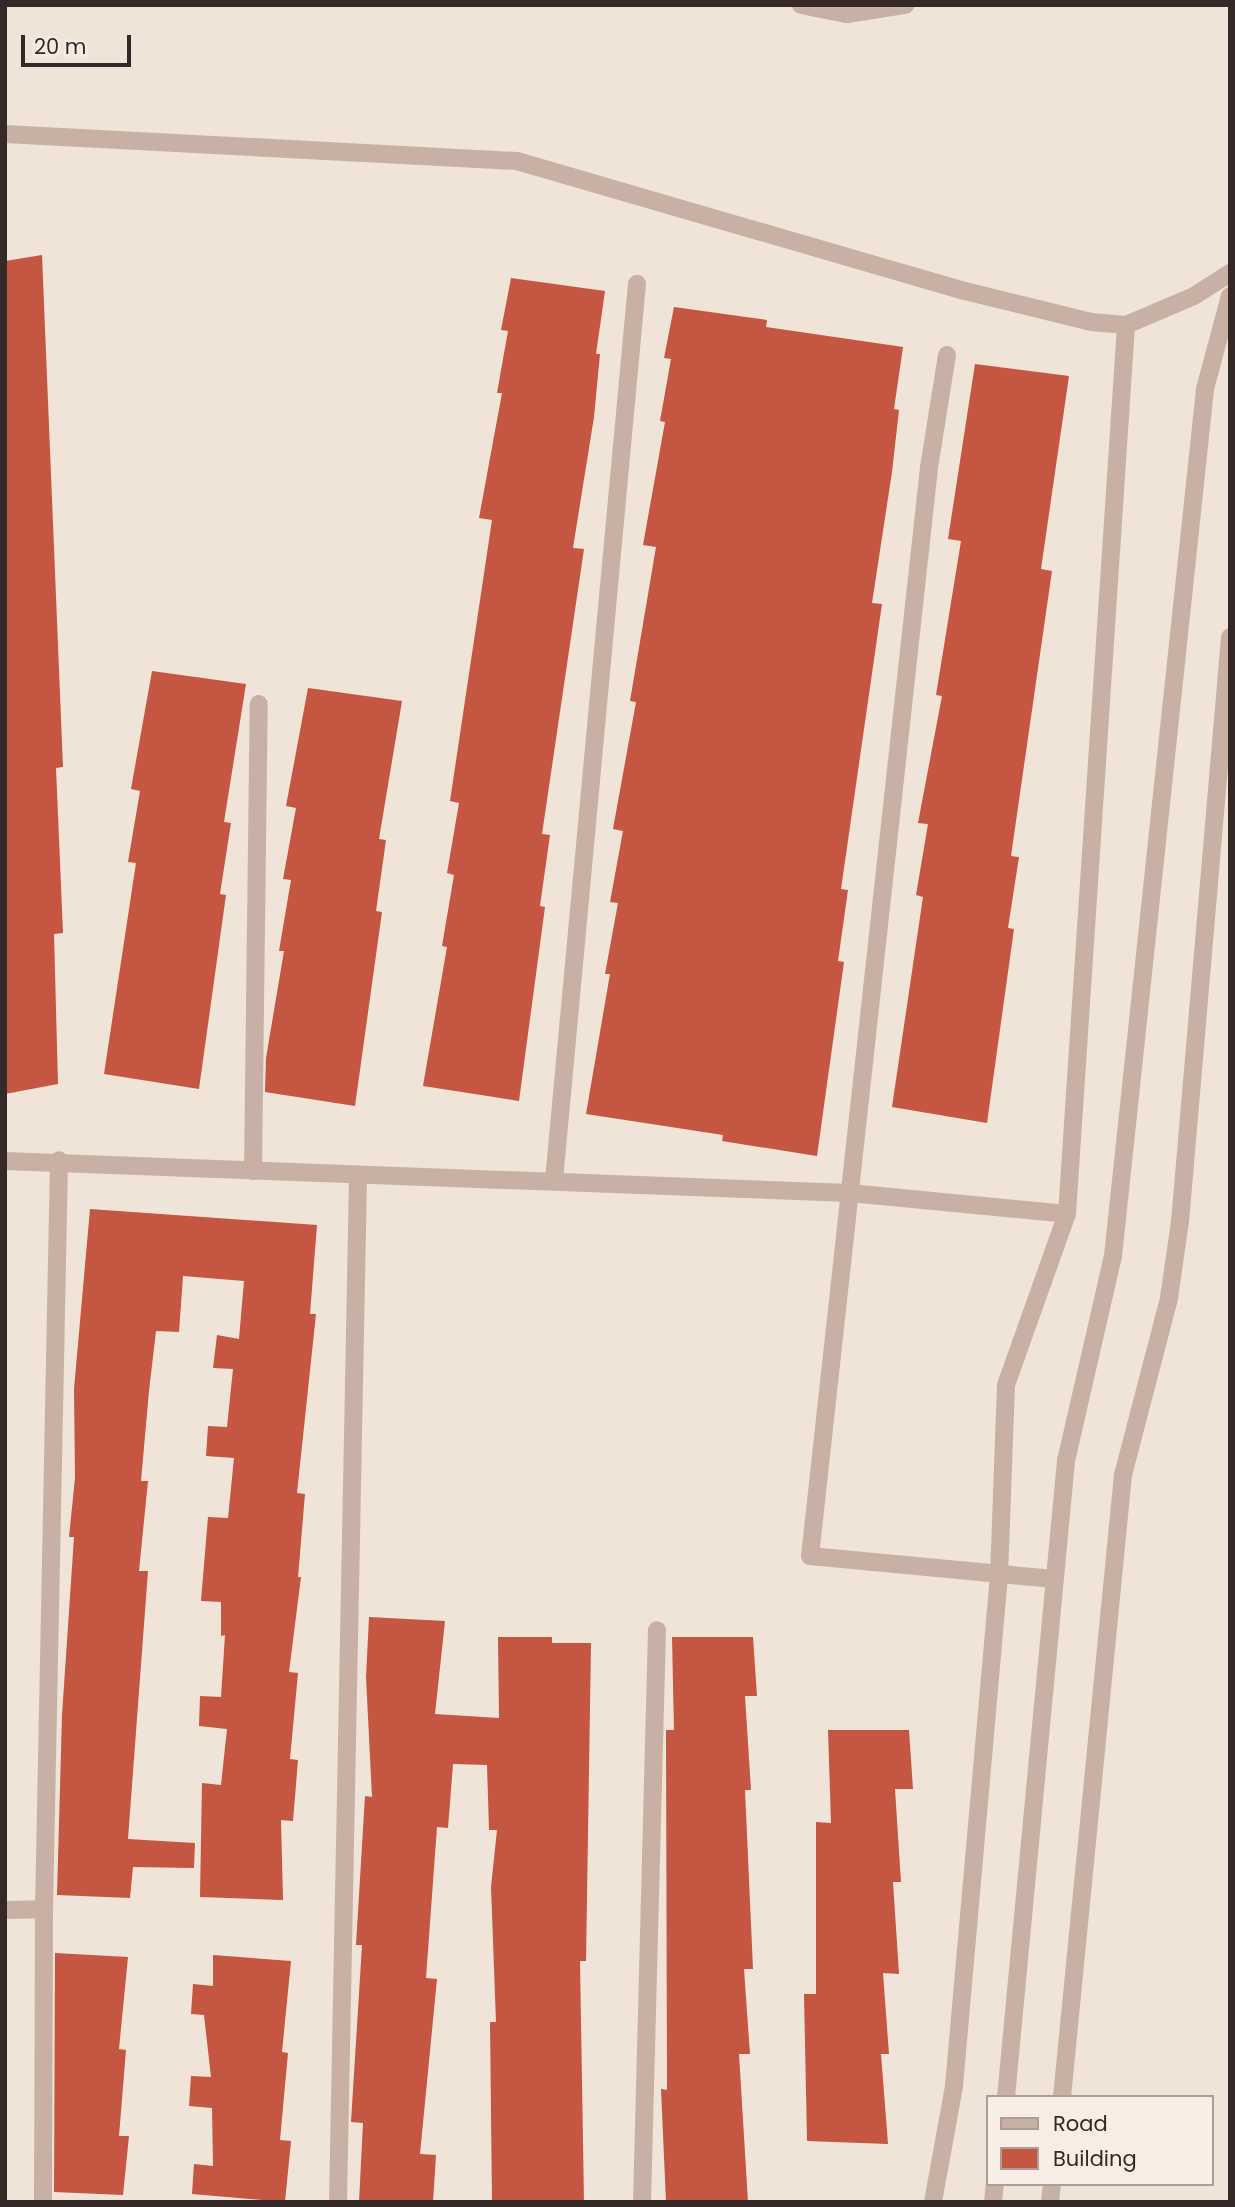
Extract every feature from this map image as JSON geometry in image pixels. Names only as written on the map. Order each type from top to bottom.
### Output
[{"type":"street","points":[[801,5],[847,14],[905,5]]},
{"type":"street","points":[[5,135],[517,161],[1021,307],[1091,323],[1126,325],[1194,296],[1230,273]]},
{"type":"street","points":[[554,1180],[637,284]]},
{"type":"street","points":[[1006,2095],[1066,1461],[1113,1255],[1205,389],[1230,296]]},
{"type":"street","points":[[933,2202],[954,2086],[999,1576],[1006,1385],[1067,1214],[1126,325]]},
{"type":"street","points":[[947,355],[929,468],[810,1556],[999,1576],[1054,1579]]},
{"type":"street","points":[[1062,2095],[1123,1475],[1169,1298],[1180,1222],[1230,637]]},
{"type":"street","points":[[253,1171],[259,704]]},
{"type":"street","points":[[5,1161],[59,1160],[253,1171],[850,1192],[1067,1214]]},
{"type":"street","points":[[43,2202],[44,1909],[59,1160]]},
{"type":"street","points":[[338,2202],[358,1175]]},
{"type":"street","points":[[642,2202],[657,1630]]},
{"type":"street","points":[[5,1910],[44,1909]]},
{"type":"building","points":[[42,255],[63,767],[56,768],[63,933],[54,934],[58,1084],[5,1094],[5,261]]},
{"type":"building","points":[[511,278],[605,291],[596,354],[600,354],[594,417],[573,548],[584,549],[542,834],[550,835],[540,906],[545,907],[519,1101],[423,1086],[447,947],[442,946],[454,875],[447,873],[459,803],[450,801],[492,520],[479,518],[502,393],[497,393],[508,331],[501,330]]},
{"type":"building","points":[[674,307],[767,320],[766,327],[903,347],[894,409],[899,410],[892,472],[872,603],[882,604],[841,889],[848,890],[838,961],[844,962],[817,1156],[722,1141],[723,1135],[586,1114],[610,974],[605,974],[618,903],[610,902],[623,831],[613,829],[636,702],[630,701],[656,547],[643,545],[665,422],[660,421],[671,359],[664,358]]},
{"type":"building","points":[[975,364],[1069,376],[1041,569],[1052,571],[1011,856],[1019,857],[1008,928],[1014,929],[987,1123],[892,1107],[923,897],[916,895],[928,824],[918,823],[942,696],[936,695],[961,541],[948,539]]},
{"type":"building","points":[[152,671],[246,684],[224,822],[231,823],[220,894],[226,895],[199,1089],[104,1074],[136,863],[128,862],[140,791],[131,789]]},
{"type":"building","points":[[308,688],[402,701],[379,839],[386,840],[376,911],[382,912],[355,1106],[265,1092],[266,1058],[284,951],[279,951],[291,880],[283,879],[296,808],[286,806]]},
{"type":"building","points":[[90,1209],[317,1225],[310,1314],[316,1314],[297,1493],[305,1494],[298,1577],[301,1577],[289,1672],[298,1673],[290,1759],[298,1760],[293,1821],[281,1820],[283,1900],[200,1897],[202,1783],[221,1785],[227,1729],[199,1726],[200,1696],[221,1697],[225,1635],[221,1636],[221,1602],[201,1601],[208,1517],[228,1518],[234,1458],[206,1456],[208,1426],[227,1427],[233,1369],[213,1368],[217,1335],[239,1339],[244,1281],[183,1276],[179,1332],[156,1331],[149,1391],[141,1481],[148,1481],[139,1571],[148,1571],[128,1839],[195,1843],[194,1868],[133,1867],[130,1898],[57,1895],[62,1715],[74,1537],[69,1537],[75,1478],[74,1389]]},
{"type":"building","points":[[369,1617],[445,1621],[435,1714],[499,1718],[498,1637],[552,1637],[552,1643],[591,1643],[586,1961],[580,1961],[584,2202],[492,2202],[490,2022],[496,2022],[491,1887],[497,1830],[489,1830],[487,1765],[453,1764],[448,1828],[437,1827],[426,1978],[437,1979],[420,2154],[436,2155],[433,2202],[359,2202],[363,2123],[351,2122],[362,1945],[356,1945],[365,1796],[372,1797],[366,1677]]},
{"type":"building","points":[[672,1637],[753,1637],[757,1696],[745,1696],[751,1790],[745,1790],[753,1969],[744,1969],[750,2054],[739,2054],[748,2202],[666,2202],[661,2089],[667,2090],[666,1730],[674,1730]]},
{"type":"building","points":[[828,1730],[909,1730],[913,1789],[895,1789],[901,1882],[893,1882],[899,1974],[883,1973],[889,2054],[881,2054],[888,2144],[807,2141],[804,1994],[816,1994],[816,1822],[831,1823]]},
{"type":"building","points":[[55,1953],[128,1957],[119,2049],[126,2050],[119,2136],[129,2136],[123,2195],[54,2192]]},
{"type":"building","points":[[213,1955],[291,1961],[282,2052],[288,2053],[280,2140],[291,2141],[285,2202],[192,2194],[194,2164],[213,2166],[212,2108],[189,2106],[191,2076],[211,2077],[204,2015],[191,2014],[193,1984],[213,1986]]}]
